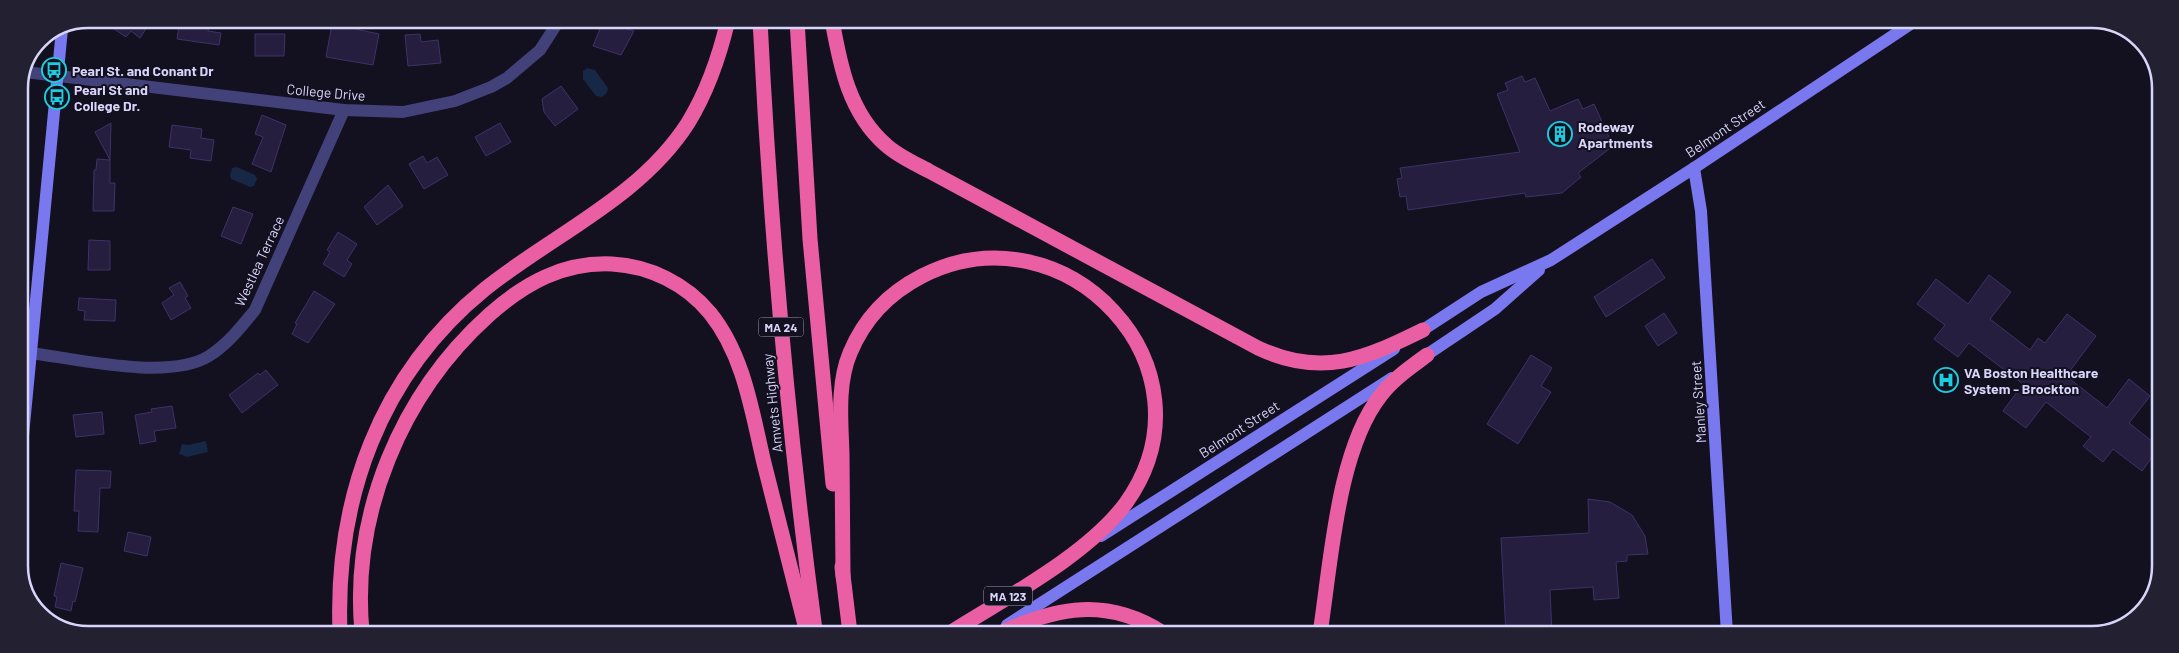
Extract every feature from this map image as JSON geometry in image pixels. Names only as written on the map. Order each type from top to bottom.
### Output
[{"type":"highway","points":[[340,626],[342,547],[354,491],[374,437],[402,385],[436,337],[483,290],[609,202],[640,176],[666,150],[688,122],[698,105],[725,28]]},
{"type":"highway","name":"Amvets Highway","points":[[760,28],[780,318],[814,626]]},
{"type":"highway","name":"MA 24","points":[[797,28],[810,239],[849,626]]},
{"type":"highway","points":[[834,28],[842,71],[852,99],[867,124],[886,145],[921,167],[1258,348],[1296,362],[1341,363],[1371,354],[1423,330]]},
{"type":"highway","points":[[843,576],[841,394],[849,356],[874,313],[890,296],[910,282],[949,265],[988,258],[1029,261],[1049,266],[1072,277],[1093,292],[1128,328],[1141,350],[1150,373],[1154,392],[1154,433],[1141,477],[1112,520],[1066,559]]},
{"type":"highway","points":[[362,626],[362,572],[374,502],[403,427],[430,380],[472,330],[518,292],[556,271],[584,264],[633,266],[668,278],[701,303],[717,323],[731,346],[749,402],[805,626]]},
{"type":"highway","points":[[1321,626],[1342,489],[1356,440],[1364,422],[1382,393],[1427,355]]},
{"type":"highway","name":"Belmont Street","points":[[961,626],[1066,559]]},
{"type":"highway","points":[[1018,626],[1049,614],[1084,608],[1131,617],[1149,626]]},
{"type":"main road","name":"Belmont Street","points":[[1066,559],[1482,292],[1550,260],[1694,168],[1904,28]]},
{"type":"main road","points":[[28,381],[62,33]]},
{"type":"main road","name":"Manley Street","points":[[1694,168],[1701,211],[1727,626]]},
{"type":"main road","name":"Belmont Street","points":[[1006,626],[1427,355],[1495,309],[1550,260]]},
{"type":"street","name":"College Drive","points":[[30,72],[344,110],[403,112],[438,105],[473,95],[491,87],[519,70],[540,50],[554,28]]},
{"type":"street","name":"Westlea Terrace","points":[[31,353],[134,367],[155,368],[188,365],[204,359],[217,351],[236,334],[255,310],[344,110]]},
{"type":"water","points":[[587,68],[595,70],[608,88],[607,93],[602,97],[596,96],[583,79],[583,71]]},
{"type":"water","points":[[237,167],[255,175],[257,179],[254,186],[250,187],[231,179],[232,168]]},
{"type":"water","points":[[206,441],[208,452],[187,457],[179,454],[182,444],[188,445]]},
{"type":"building","points":[[112,28],[146,28],[140,38],[131,31],[126,37]]},
{"type":"building","points":[[179,28],[208,28],[208,31],[221,33],[219,45],[177,39]]},
{"type":"building","points":[[331,28],[351,28],[379,34],[373,65],[326,57]]},
{"type":"building","points":[[600,28],[624,28],[634,31],[621,55],[593,46]]},
{"type":"building","points":[[255,34],[285,34],[284,56],[255,56]]},
{"type":"building","points":[[420,34],[421,42],[438,40],[441,63],[408,66],[405,35]]},
{"type":"building","name":"Rodeway Apartments","points":[[1522,76],[1525,82],[1535,78],[1550,111],[1578,99],[1583,109],[1594,104],[1613,146],[1578,173],[1581,177],[1562,193],[1526,197],[1525,193],[1408,210],[1406,196],[1400,197],[1397,179],[1402,178],[1400,168],[1520,152],[1497,94],[1508,90],[1505,83]]},
{"type":"building","points":[[561,86],[578,109],[555,126],[544,112],[542,99]]},
{"type":"building","points":[[262,115],[286,125],[271,172],[252,164],[263,137],[255,134]]},
{"type":"building","points":[[111,123],[110,160],[95,132]]},
{"type":"building","points":[[500,123],[511,142],[486,156],[475,137]]},
{"type":"building","points":[[172,125],[202,129],[201,138],[214,140],[211,161],[190,158],[191,150],[169,147]]},
{"type":"building","points":[[423,156],[427,163],[437,157],[448,175],[424,189],[409,164]]},
{"type":"building","points":[[97,159],[110,160],[110,183],[115,183],[114,211],[93,211],[94,170],[96,170]]},
{"type":"building","points":[[388,185],[403,206],[377,225],[364,207]]},
{"type":"building","points":[[233,207],[253,214],[241,244],[221,236]]},
{"type":"building","points":[[338,232],[357,244],[347,260],[352,264],[344,277],[323,264],[330,252],[327,250]]},
{"type":"building","points":[[89,240],[110,241],[110,270],[88,270]]},
{"type":"building","points":[[1652,259],[1665,278],[1606,317],[1594,297]]},
{"type":"building","points":[[1989,275],[2011,292],[1990,319],[2030,350],[2038,338],[2045,343],[2067,314],[2096,336],[2066,376],[2107,408],[2129,379],[2150,396],[2129,423],[2152,441],[2152,458],[2142,471],[2113,449],[2103,462],[2083,446],[2091,437],[2046,402],[2026,428],[2003,411],[2023,384],[1969,343],[1958,357],[1934,339],[1945,325],[1917,304],[1936,279],[1968,304]]},
{"type":"building","points":[[180,282],[188,296],[185,298],[191,308],[171,320],[162,303],[174,295],[169,288]]},
{"type":"building","points":[[314,291],[335,304],[308,343],[292,334],[297,324],[295,323]]},
{"type":"building","points":[[79,298],[116,300],[115,321],[84,320],[85,311],[78,310]]},
{"type":"building","points":[[1664,313],[1677,333],[1658,346],[1645,326]]},
{"type":"building","points":[[1531,355],[1552,368],[1541,386],[1551,392],[1518,444],[1487,424]]},
{"type":"building","points":[[266,370],[278,385],[242,413],[229,395],[258,373],[260,375]]},
{"type":"building","points":[[172,406],[176,428],[154,431],[156,441],[140,444],[135,415],[152,412],[151,409]]},
{"type":"building","points":[[102,412],[104,434],[76,437],[73,415]]},
{"type":"building","points":[[76,470],[111,471],[110,488],[100,488],[98,532],[78,531],[79,511],[74,511]]},
{"type":"building","points":[[1588,499],[1610,502],[1632,515],[1645,536],[1648,554],[1627,555],[1627,561],[1616,562],[1619,598],[1594,600],[1593,587],[1550,590],[1552,626],[1506,626],[1501,538],[1589,533]]},
{"type":"building","points":[[128,532],[151,537],[147,556],[124,551]]},
{"type":"building","points":[[61,563],[83,568],[71,611],[55,607],[57,597],[54,596]]},
{"type":"place","name":"Pearl St. and Conant Dr","points":[[54,70]]},
{"type":"place","name":"Pearl St and College Dr.","points":[[57,97]]},
{"type":"place","name":"Rodeway Apartments","points":[[1560,134]]},
{"type":"place","name":"VA Boston Healthcare System - Brockton","points":[[1946,380]]}]
